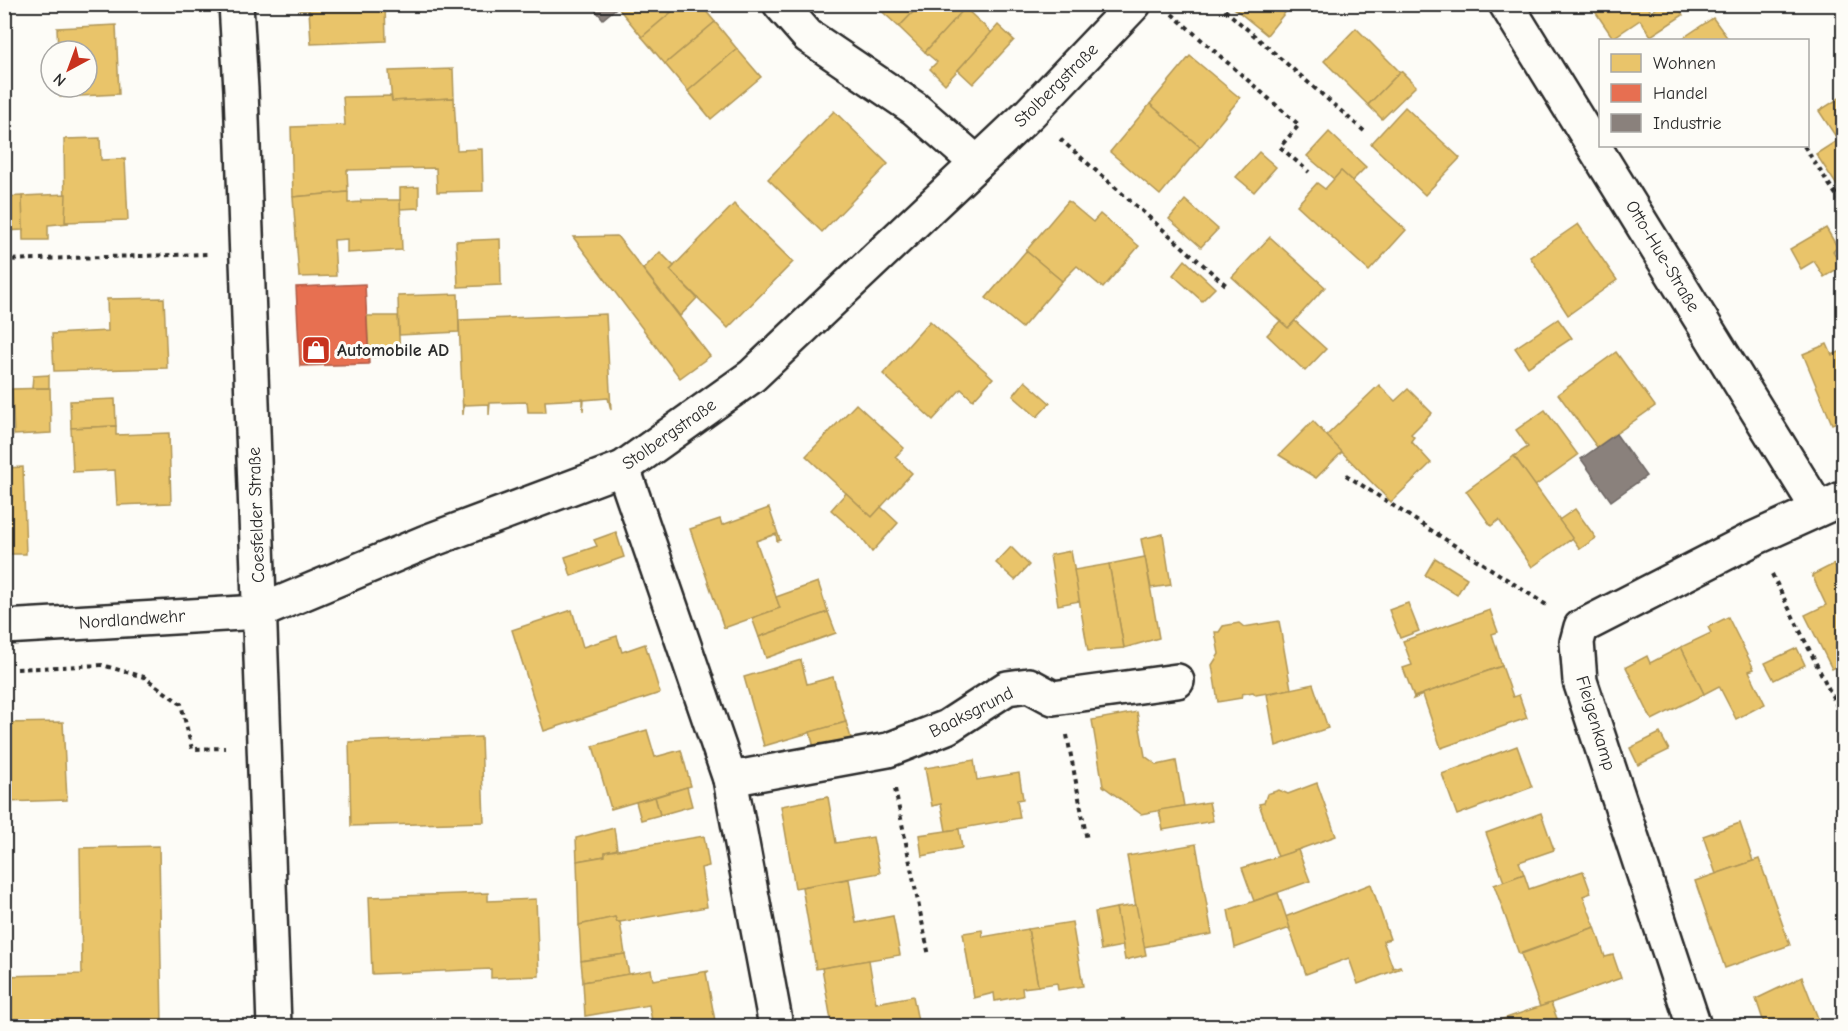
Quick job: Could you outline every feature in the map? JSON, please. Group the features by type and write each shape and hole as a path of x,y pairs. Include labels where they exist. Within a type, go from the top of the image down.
{"street":[{"name":"Coesfelder Straße","path":"236,4 274,1026"},
{"path":"780,4 808,36 914,108 977,163"},
{"name":"Stolbergstraße","path":"259,612 426,542 623,468 752,376 1030,113 1134,4"},
{"name":"Otto-Hue-Straße","path":"1506,4 1599,147"},
{"name":"Otto-Hue-Straße","path":"1599,147 1831,503"},
{"path":"623,468 730,779 776,1026"},
{"path":"1581,627 1755,538 1831,503"},
{"name":"Nordlandwehr","path":"4,627 259,612"},
{"name":"Fleigenkamp","path":"1581,627 1577,642 1580,681 1694,1026"},
{"path":"1053,699 1177,681"},
{"name":"Baaksgrund","path":"730,779 888,750 947,727 1008,688 1029,685 1053,699"}],"path":[{"path":"1218,4 1364,131"},
{"path":"1169,12 1299,125 1280,147 1309,172"},
{"path":"1030,113 1226,285"},
{"path":"1805,147 1844,207"},
{"path":"4,260 247,252"},
{"path":"1346,475 1581,627"},
{"path":"1755,538 1844,720"},
{"path":"15,669 102,666 144,677 181,704 192,749 264,747"},
{"path":"1053,699 1066,728 1087,840"},
{"path":"888,750 929,956"}],"building: Wohnen":[{"path":"299,4 385,4 386,41 311,44 309,10 300,10"},
{"path":"624,4 681,4 642,37 619,9"},
{"path":"681,4 700,4 715,22 665,64 642,37"},
{"path":"874,4 921,4 899,27"},
{"path":"921,4 970,4 925,52 899,27"},
{"path":"1229,4 1292,4 1267,35"},
{"path":"1590,4 1647,4 1651,12 1662,4 1676,4 1683,15 1651,36 1640,20 1613,38"},
{"path":"965,8 992,33 945,84 930,69 937,62 925,52"},
{"path":"1713,18 1728,39 1682,39"},
{"path":"715,22 737,49 688,91 665,64"},
{"path":"116,25 119,94 99,95 99,39 57,39 57,28"},
{"path":"998,25 1014,40 973,84 958,70"},
{"path":"1356,28 1400,72 1368,105 1324,61"},
{"path":"737,49 761,77 711,119 688,91"},
{"path":"1190,56 1240,98 1200,147 1150,104"},
{"path":"453,69 454,98 392,101 389,71"},
{"path":"1401,71 1416,86 1382,119 1368,105"},
{"path":"4,95 10,95 11,115 4,115"},
{"path":"1844,95 1844,136 1838,140 1819,111"},
{"path":"391,96 392,101 454,98 457,150 482,149 483,191 437,192 436,168 347,170 348,192 293,197 291,127 345,125 343,97"},
{"path":"1150,104 1200,147 1160,195 1110,152"},
{"path":"1405,107 1460,158 1425,195 1371,144"},
{"path":"834,111 888,164 822,232 768,179"},
{"path":"1329,132 1366,167 1352,181 1341,171 1334,179 1307,156"},
{"path":"1844,136 1844,196 1816,154"},
{"path":"100,138 101,160 125,159 128,220 65,222 64,139"},
{"path":"1259,152 1276,167 1254,192 1236,177"},
{"path":"1341,171 1406,230 1369,271 1297,205 1317,183 1325,189"},
{"path":"419,187 419,208 400,209 400,188"},
{"path":"348,192 348,203 361,202 361,200 400,200 402,250 347,253 347,239 334,240 336,276 299,277 293,197"},
{"path":"66,194 65,222 69,223 48,225 48,240 23,240 22,196"},
{"path":"22,196 23,230 4,231 4,197"},
{"path":"1185,200 1218,229 1201,247 1169,219"},
{"path":"1068,201 1093,222 1100,214 1139,246 1103,288 1077,266 1062,281 1026,251"},
{"path":"734,204 793,262 728,328 670,270"},
{"path":"1578,224 1617,280 1568,315 1530,257"},
{"path":"1826,228 1838,248 1833,251 1842,266 1824,277 1814,261 1801,269 1790,249"},
{"path":"617,236 710,356 680,378 573,237"},
{"path":"1270,237 1325,287 1288,328 1232,277"},
{"path":"500,239 501,285 458,287 456,241"},
{"path":"1026,251 1062,281 1022,328 986,298"},
{"path":"660,252 674,266 670,270 697,298 680,316 643,269"},
{"path":"1185,260 1215,288 1202,301 1173,275"},
{"path":"458,294 459,332 399,335 398,296"},
{"path":"164,298 167,368 54,371 52,334 108,331 107,299"},
{"path":"606,314 611,410 608,398 584,400 583,411 583,399 545,401 546,412 528,412 527,402 490,403 489,415 489,404 464,405 463,415 459,320"},
{"path":"367,316 398,316 400,356 369,357"},
{"path":"1558,319 1572,338 1528,367 1515,348"},
{"path":"930,321 993,378 973,400 961,389 933,420 883,374"},
{"path":"1280,321 1288,328 1295,321 1326,349 1305,371 1267,335"},
{"path":"1827,344 1832,355 1844,350 1844,419 1832,424 1803,354"},
{"path":"1616,352 1655,406 1597,447 1558,394"},
{"path":"49,375 49,388 32,388 33,376"},
{"path":"1025,381 1050,403 1037,417 1013,396"},
{"path":"1379,385 1395,401 1408,389 1432,413 1411,434 1414,437 1411,441 1431,463 1391,502 1326,436"},
{"path":"50,388 51,433 14,435 12,389"},
{"path":"115,399 116,426 71,428 70,401"},
{"path":"856,404 904,448 895,457 912,473 872,517 806,456"},
{"path":"1545,410 1578,455 1535,486 1514,456 1528,447 1516,430"},
{"path":"1313,421 1342,452 1316,478 1279,455"},
{"path":"116,426 116,435 169,433 171,503 117,505 115,470 73,472 71,428"},
{"path":"1514,456 1573,538 1532,567 1499,520 1491,526 1466,491"},
{"path":"23,467 26,554 4,554 4,468"},
{"path":"846,493 872,517 881,507 898,523 872,552 860,536 831,510"},
{"path":"769,508 780,540 777,541 776,534 756,541 780,608 724,628 690,529 720,519 722,525"},
{"path":"1575,509 1596,538 1580,549 1559,520"},
{"path":"616,532 624,557 571,576 565,557 597,546 594,540"},
{"path":"1163,534 1171,585 1151,588 1141,539"},
{"path":"1011,547 1029,565 1015,580 996,563"},
{"path":"1071,551 1080,601 1058,605 1050,555"},
{"path":"1145,557 1159,638 1124,648 1109,564"},
{"path":"1435,558 1467,578 1457,595 1425,575"},
{"path":"1109,564 1124,648 1088,651 1074,570"},
{"path":"1834,564 1838,570 1844,568 1844,663 1832,669 1805,615 1826,605 1812,575"},
{"path":"818,582 828,612 759,637 752,618 780,608 776,597"},
{"path":"1408,603 1419,631 1400,638 1389,610"},
{"path":"572,610 583,647 617,636 622,652 645,644 660,693 544,731 512,630"},
{"path":"1490,610 1498,632 1492,634 1502,666 1414,697 1403,668 1412,665 1403,641"},
{"path":"828,612 836,633 766,658 759,637"},
{"path":"1728,617 1754,669 1749,671 1765,704 1736,719 1719,686 1704,694 1681,647 1711,633 1708,627"},
{"path":"1279,621 1291,689 1256,695 1253,692 1242,694 1241,698 1218,702 1212,665 1219,654 1215,632 1219,632 1223,626 1239,623 1244,627"},
{"path":"1681,647 1704,694 1652,720 1626,667 1647,656 1650,663"},
{"path":"1797,648 1805,665 1774,680 1765,663"},
{"path":"801,660 807,684 833,677 846,722 764,746 744,677"},
{"path":"1502,666 1513,697 1519,695 1527,718 1441,748 1423,695 1413,699 1414,697"},
{"path":"1313,684 1328,728 1276,746 1267,694"},
{"path":"1137,712 1145,756 1157,765 1176,761 1184,806 1141,814 1103,786 1092,720"},
{"path":"63,722 67,800 4,802 4,723"},
{"path":"846,722 852,741 815,752 810,732"},
{"path":"647,730 655,757 681,750 691,786 611,809 593,746"},
{"path":"1660,733 1669,750 1638,765 1630,748"},
{"path":"481,737 484,822 351,826 349,742"},
{"path":"1517,746 1532,787 1457,815 1442,774"},
{"path":"974,760 977,780 1019,773 1023,799 1017,800 1020,818 946,831 941,804 932,806 925,768"},
{"path":"1317,783 1336,836 1278,857 1259,804 1264,803 1267,794 1279,790 1288,794"},
{"path":"687,787 692,806 660,815 655,797"},
{"path":"655,797 660,815 641,820 636,802"},
{"path":"828,797 836,843 873,837 880,873 795,888 781,806"},
{"path":"1209,802 1213,821 1163,830 1159,810"},
{"path":"1541,813 1554,850 1519,862 1524,874 1504,882 1486,833"},
{"path":"1740,823 1753,861 1716,874 1703,836"},
{"path":"614,828 617,849 605,852 605,856 577,861 576,838"},
{"path":"959,829 962,848 922,856 919,835"},
{"path":"704,836 709,866 701,868 707,907 620,922 617,922 615,917 579,925 577,861 605,856 605,852"},
{"path":"1196,844 1212,934 1143,947 1127,856"},
{"path":"159,846 162,1026 4,1026 4,976 82,974 80,848"},
{"path":"1298,850 1310,881 1254,901 1242,868"},
{"path":"1759,859 1790,945 1725,968 1695,881"},
{"path":"1583,871 1591,893 1583,896 1595,927 1519,954 1494,885 1524,874 1529,889"},
{"path":"849,879 856,923 893,916 900,955 816,969 802,887"},
{"path":"1371,884 1390,939 1383,941 1393,968 1400,966 1401,968 1358,984 1349,958 1306,974 1285,917"},
{"path":"488,893 488,901 536,899 539,976 491,978 491,969 372,974 369,897"},
{"path":"1278,893 1290,928 1235,948 1228,910"},
{"path":"1136,905 1146,955 1125,960 1116,908"},
{"path":"1116,908 1123,946 1101,950 1095,912"},
{"path":"615,917 617,922 620,922 625,954 581,961 579,925"},
{"path":"1072,922 1083,986 1058,990 1057,983 1038,986 1028,929"},
{"path":"1595,927 1605,957 1613,955 1621,978 1540,1007 1521,954"},
{"path":"1028,929 1038,986 1022,988 1023,996 995,1001 994,993 974,998 963,933 982,930 983,937"},
{"path":"625,954 629,974 583,982 581,961"},
{"path":"869,960 876,1003 913,996 919,1026 832,1026 822,968"},
{"path":"651,970 653,980 709,971 706,973 716,1026 653,1026 649,1005 585,1016 583,982"},
{"path":"1802,977 1821,1026 1765,1026 1756,999"},
{"path":"1551,1003 1560,1026 1499,1026 1497,1021"}],"building: Handel":[{"path":"365,284 369,364 300,366 296,287"}],"building: Industrie":[{"path":"590,4 621,4 603,19"},
{"path":"1616,434 1646,476 1611,501 1581,459"}],"place":[{"name":"Automobile AD","path":"316,350"}]}
